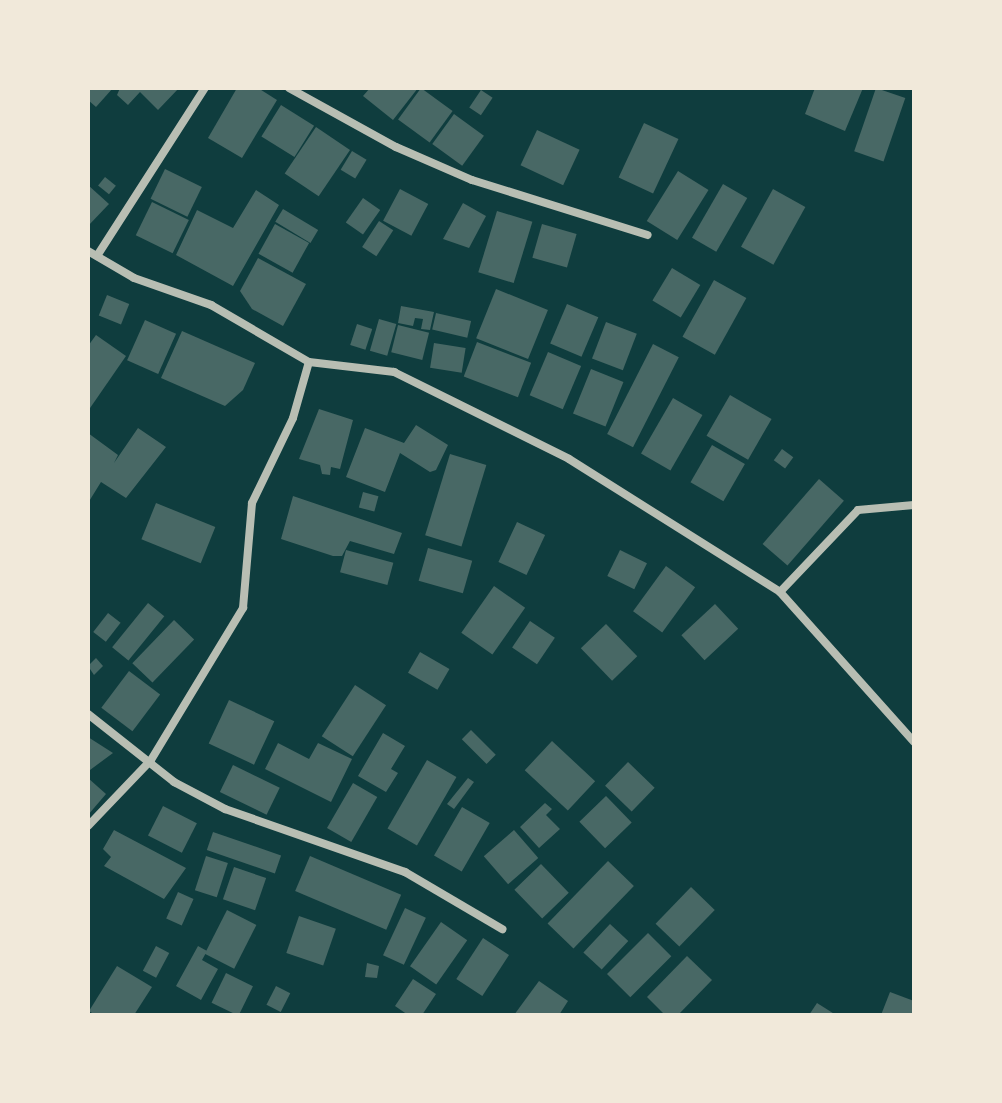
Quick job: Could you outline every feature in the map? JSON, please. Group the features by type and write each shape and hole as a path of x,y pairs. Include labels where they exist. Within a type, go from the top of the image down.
{"street":[{"path":"205,88 92,253 134,278 211,305 309,362 394,372 569,459 780,592 914,742"},
{"path":"289,88 396,147 472,180 648,235"},
{"path":"88,826 151,760 243,608 252,503 293,418 309,362"},
{"path":"780,592 858,510 914,505"},
{"path":"88,714 151,760 174,782 225,809 405,872 502,929"}],"building":[{"path":"88,88 113,88 96,107 88,100"},
{"path":"120,88 179,88 158,110 140,92 128,105 117,95"},
{"path":"237,88 258,88 277,100 242,158 208,138"},
{"path":"370,88 418,88 393,120 363,96"},
{"path":"421,88 453,111 430,142 398,120"},
{"path":"815,88 863,88 845,131 805,114"},
{"path":"876,88 905,98 883,161 854,151"},
{"path":"481,90 493,98 481,115 469,107"},
{"path":"281,105 314,126 294,157 261,136"},
{"path":"454,114 484,136 462,166 432,144"},
{"path":"644,123 678,139 653,193 619,177"},
{"path":"316,127 350,150 319,196 285,173"},
{"path":"537,130 580,150 563,185 521,165"},
{"path":"352,151 367,160 355,179 341,170"},
{"path":"165,169 202,187 187,217 151,199"},
{"path":"678,171 709,190 677,240 647,221"},
{"path":"105,177 116,186 109,194 98,186"},
{"path":"723,184 747,198 716,252 692,238"},
{"path":"88,185 109,204 88,226"},
{"path":"400,189 428,204 411,236 383,221"},
{"path":"773,189 805,207 773,265 741,247"},
{"path":"256,190 279,205 233,286 176,255 197,210 233,228"},
{"path":"363,198 380,210 363,235 346,223"},
{"path":"152,202 189,220 173,253 136,235"},
{"path":"463,203 486,216 469,248 443,239"},
{"path":"283,209 318,230 310,243 275,222"},
{"path":"497,211 532,222 514,283 478,272"},
{"path":"379,221 393,230 376,256 362,247"},
{"path":"275,224 309,243 293,273 259,254"},
{"path":"542,224 577,234 567,268 532,258"},
{"path":"258,258 306,284 283,326 252,309 240,291"},
{"path":"672,268 700,285 681,318 652,301"},
{"path":"714,280 746,298 715,355 682,337"},
{"path":"496,289 548,310 528,359 476,338"},
{"path":"107,295 129,304 121,324 99,315"},
{"path":"567,304 598,317 581,357 550,344"},
{"path":"401,306 434,312 430,330 421,329 423,319 415,318 413,326 398,323"},
{"path":"436,313 471,321 467,338 432,330"},
{"path":"379,319 396,324 387,356 370,351"},
{"path":"145,320 176,334 158,374 127,360"},
{"path":"606,322 637,334 623,370 592,358"},
{"path":"357,324 372,329 365,350 350,345"},
{"path":"398,325 429,333 422,360 391,352"},
{"path":"182,331 255,363 243,390 225,406 161,378"},
{"path":"96,335 126,356 88,411 88,346"},
{"path":"477,342 531,363 518,397 464,377"},
{"path":"434,343 466,348 462,373 430,368"},
{"path":"653,344 679,357 633,447 607,434"},
{"path":"548,352 581,366 563,409 530,395"},
{"path":"591,369 623,382 605,427 573,414"},
{"path":"730,395 772,419 748,460 706,436"},
{"path":"673,398 702,415 670,470 641,453"},
{"path":"319,409 353,420 340,469 331,467 330,475 322,474 320,465 299,459"},
{"path":"416,425 448,445 436,470 430,472 400,453 385,492 346,477 365,428 404,443"},
{"path":"138,428 166,447 126,498 101,482 88,503 88,433 118,455 114,463"},
{"path":"712,445 745,464 723,501 690,482"},
{"path":"782,449 793,457 785,469 774,460"},
{"path":"450,454 486,465 461,546 425,535"},
{"path":"819,479 844,501 787,566 763,544"},
{"path":"363,492 378,496 374,512 359,507"},
{"path":"293,496 402,533 394,554 350,541 342,556 333,556 281,539"},
{"path":"156,503 215,527 201,563 141,539"},
{"path":"517,522 545,535 527,575 498,562"},
{"path":"428,548 472,561 463,593 419,581"},
{"path":"346,550 393,563 387,585 340,572"},
{"path":"620,550 647,563 634,589 607,576"},
{"path":"666,566 695,587 662,632 633,611"},
{"path":"494,586 525,608 492,654 461,633"},
{"path":"148,603 164,616 128,661 112,647"},
{"path":"715,604 738,629 705,660 681,635"},
{"path":"108,613 121,623 106,642 93,632"},
{"path":"174,620 194,639 152,683 132,663"},
{"path":"530,621 555,638 537,664 512,648"},
{"path":"606,624 637,656 612,681 581,648"},
{"path":"420,652 449,669 437,690 408,673"},
{"path":"96,658 103,666 94,675 88,666"},
{"path":"129,671 160,694 132,731 101,708"},
{"path":"355,685 386,705 353,756 322,736"},
{"path":"229,700 274,721 254,765 209,744"},
{"path":"471,730 496,755 487,764 462,739"},
{"path":"383,733 405,746 391,769 398,773 386,792 358,776"},
{"path":"88,737 113,753 90,770 88,769"},
{"path":"552,741 595,781 568,810 525,770"},
{"path":"278,743 309,759 318,743 352,759 331,802 265,769"},
{"path":"427,760 456,777 417,845 388,828"},
{"path":"628,762 655,788 632,811 605,786"},
{"path":"233,765 280,788 267,815 220,792"},
{"path":"88,778 106,794 88,815"},
{"path":"468,778 474,782 454,809 447,804"},
{"path":"353,783 377,797 351,842 327,828"},
{"path":"606,796 632,823 605,848 579,822"},
{"path":"545,803 552,809 546,815 560,829 539,848 520,827"},
{"path":"163,806 197,823 182,853 148,835"},
{"path":"462,807 490,823 462,871 434,855"},
{"path":"114,830 186,868 164,899 104,866 111,857 103,849"},
{"path":"514,830 538,858 508,884 484,856"},
{"path":"213,832 281,855 275,873 207,850"},
{"path":"206,856 228,863 217,897 195,890"},
{"path":"310,856 401,895 386,930 295,891"},
{"path":"608,861 634,886 573,949 548,924"},
{"path":"541,864 569,893 542,918 514,890"},
{"path":"234,867 266,878 255,910 223,899"},
{"path":"691,887 715,910 679,947 656,924"},
{"path":"178,892 194,899 182,925 166,918"},
{"path":"405,908 426,918 404,965 383,955"},
{"path":"227,910 256,925 234,969 205,954"},
{"path":"299,916 336,929 323,966 286,953"},
{"path":"441,922 467,940 436,985 410,966"},
{"path":"610,924 628,941 602,970 583,953"},
{"path":"648,933 671,956 630,997 607,974"},
{"path":"483,938 509,955 482,996 456,979"},
{"path":"156,946 169,953 156,978 143,971"},
{"path":"198,946 207,951 202,960 218,969 201,1000 176,986"},
{"path":"687,956 712,980 678,1015 665,1015 647,997"},
{"path":"367,963 379,966 377,978 365,977"},
{"path":"117,966 152,987 134,1015 95,1015 89,1011"},
{"path":"226,973 253,986 239,1015 212,1003"},
{"path":"413,979 436,994 422,1015 408,1015 395,1006"},
{"path":"539,981 568,1001 559,1015 514,1015"},
{"path":"276,986 290,993 281,1012 266,1005"},
{"path":"890,992 914,1001 914,1015 881,1015"},
{"path":"817,1003 836,1015 809,1015"}]}
